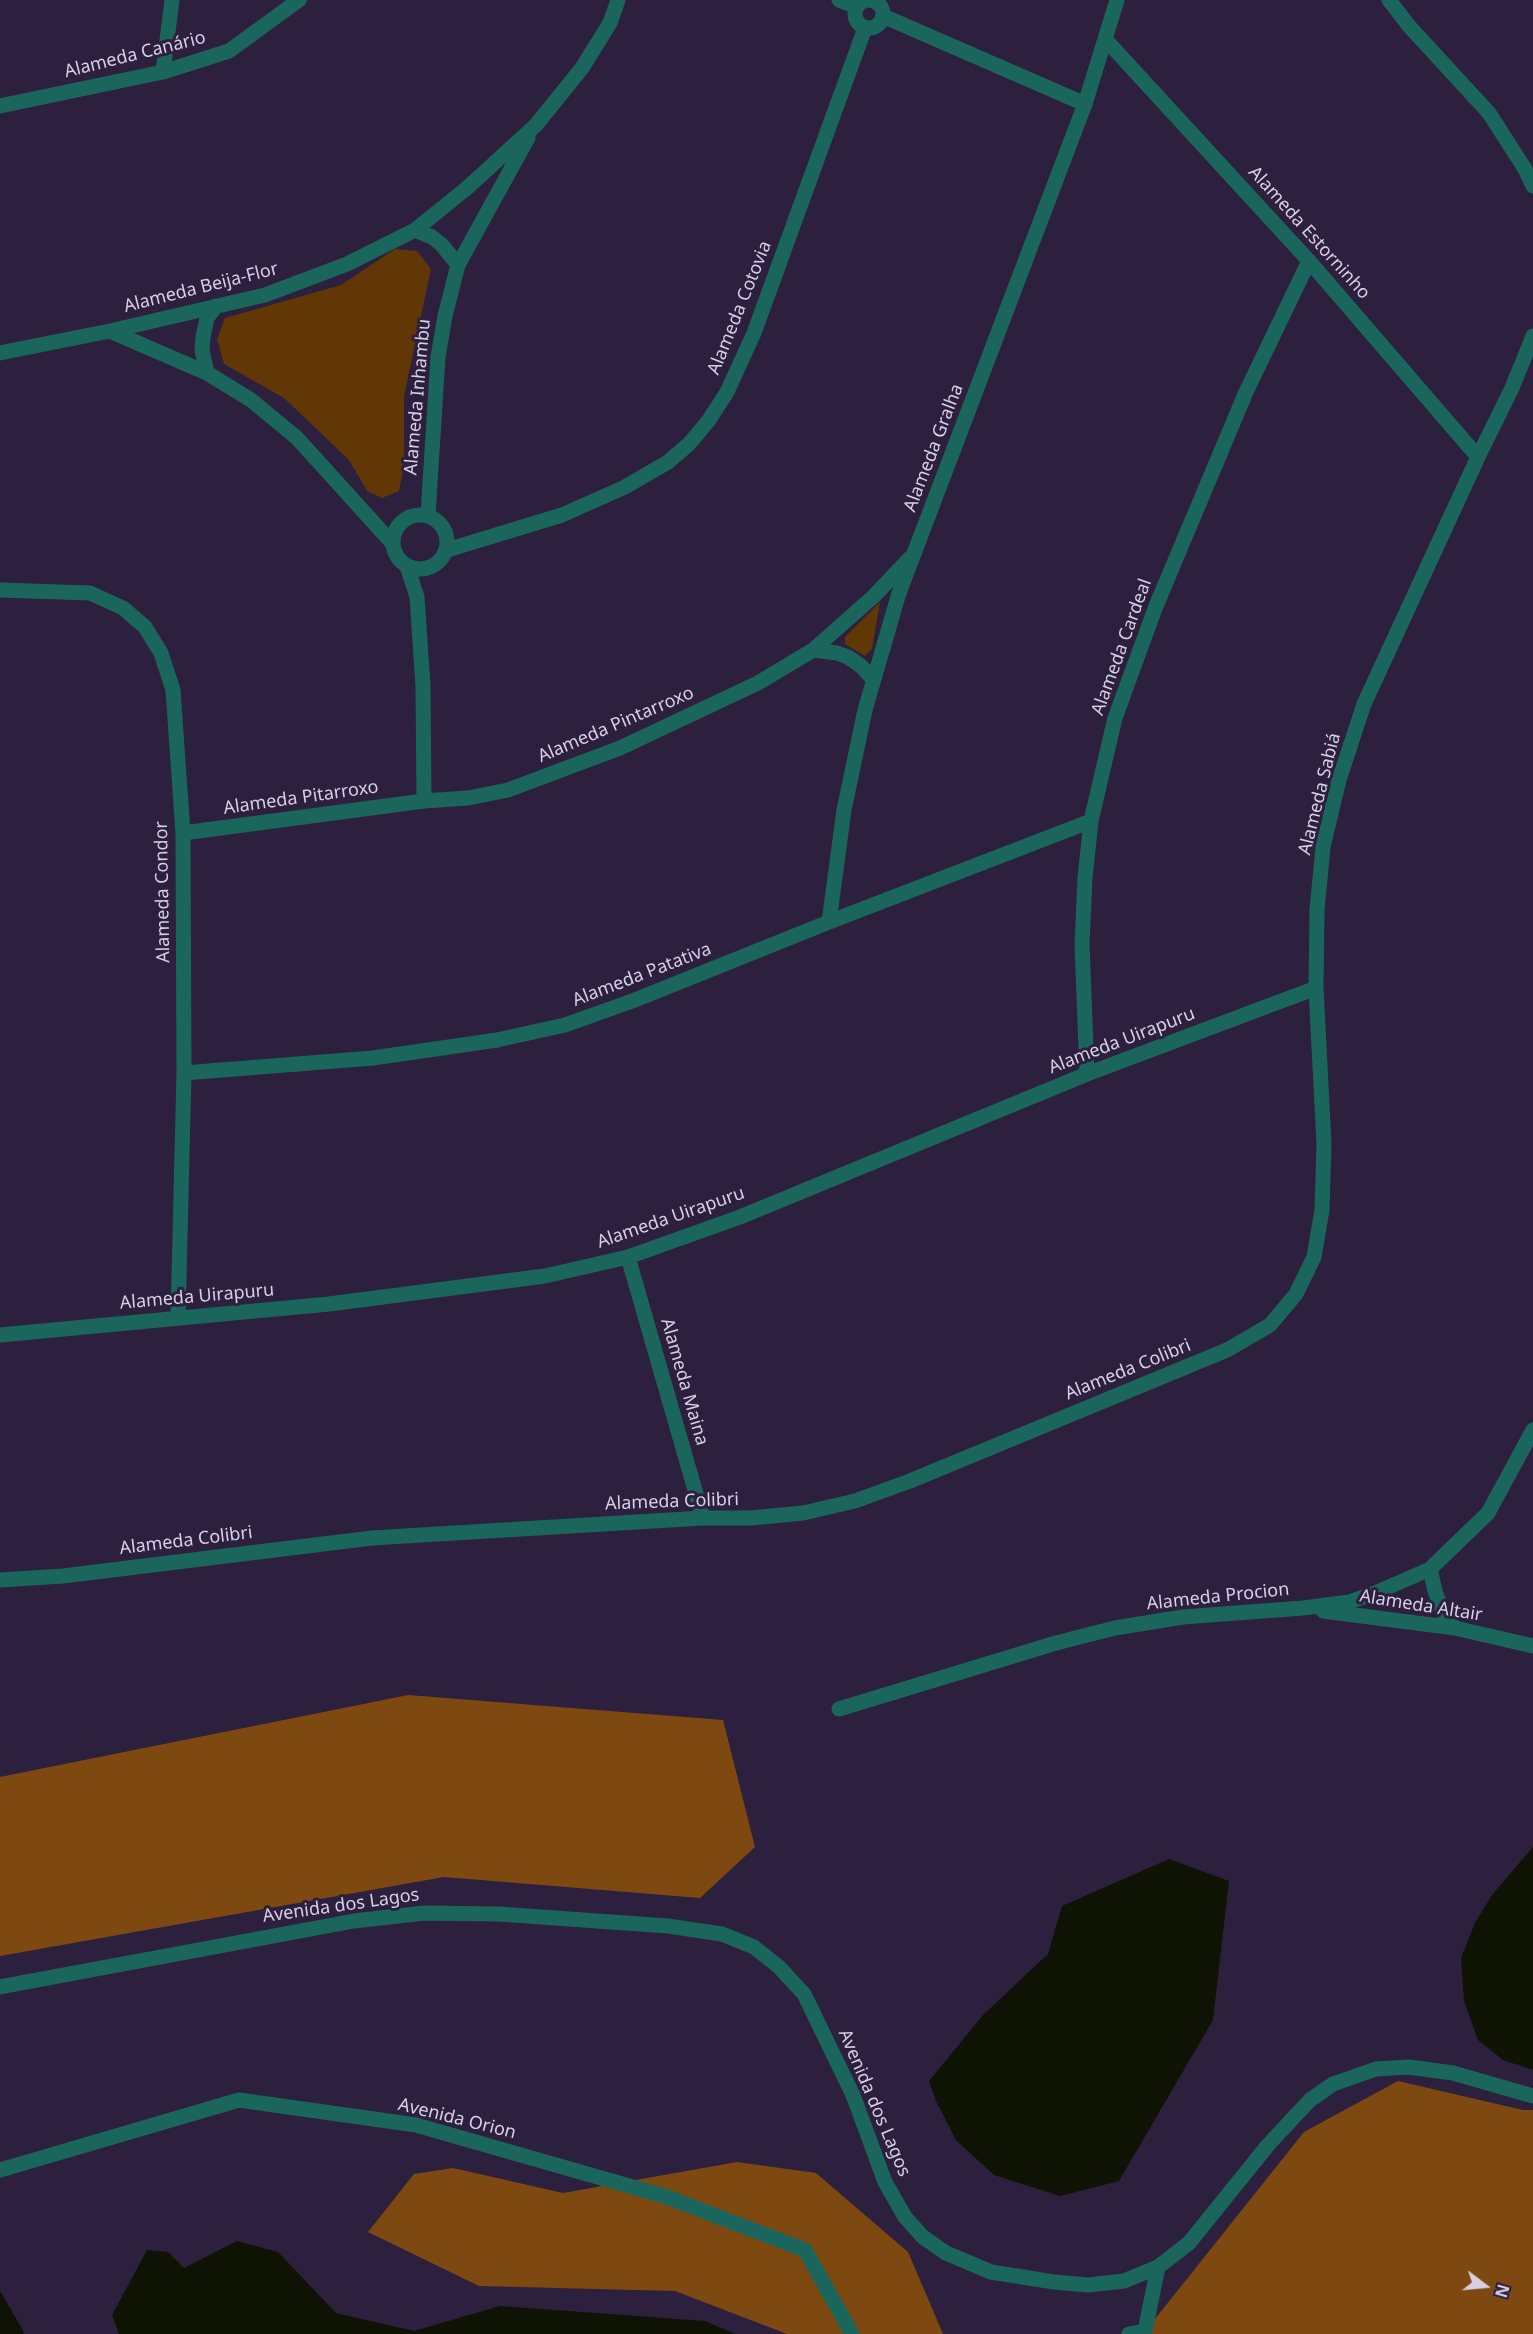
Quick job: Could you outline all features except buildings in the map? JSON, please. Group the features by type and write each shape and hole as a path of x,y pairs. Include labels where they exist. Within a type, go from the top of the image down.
{"street":[{"path":"163,72 171,0"},
{"name":"Alameda Canário","path":"0,106 163,72 229,51 299,0"},
{"name":"Alameda Beija-Flor","path":"0,353 110,331 265,295 347,264 415,230 467,188 536,125 582,68 610,23 618,0"},
{"path":"839,0 857,7"},
{"path":"873,0 882,9 883,16 877,26 864,28 856,19 857,7 861,3 873,0"},
{"name":"Alameda Gralha","path":"829,922 844,810 865,710 899,593 1084,104 1117,0"},
{"path":"1389,0 1409,26 1489,113 1525,169 1533,186"},
{"path":"883,16 1084,104"},
{"name":"Alameda Cotovia","path":"447,550 562,515 625,488 668,462 689,444 709,420 727,392 754,333 864,28"},
{"name":"Alameda Estorninho","path":"1106,40 1309,261 1478,457"},
{"name":"Alameda Inhambu","path":"428,515 438,357 445,316 458,265 536,125"},
{"path":"415,230 432,237 442,245 458,265"},
{"name":"Alameda Cardeal","path":"1087,1074 1082,944 1091,821 1115,718 1156,606 1246,392 1309,261"},
{"path":"207,373 202,350 203,337 207,318 216,306"},
{"path":"110,331 207,373 250,400 297,438 393,544"},
{"name":"Alameda Sabiá","path":"1296,1294 1314,1257 1322,1210 1324,1144 1316,988 1317,910 1323,847 1340,780 1364,704 1512,388 1533,336"},
{"path":"406,566 422,570 430,568 443,557 447,550 448,541 442,525 428,515 419,514 403,520 397,527 393,544 395,553 406,566 417,597 423,686 424,801"},
{"name":"Alameda Pintarroxo","path":"424,801 468,798 508,790 620,748 758,683 813,650 874,596 915,554"},
{"name":"Alameda Condor","path":"0,590 90,593 123,608 145,627 161,653 173,690 183,833 184,1072 178,1318"},
{"path":"813,650 848,657 861,666 873,679"},
{"name":"Alameda Pitarroxo","path":"183,833 424,801"},
{"name":"Alameda Patativa","path":"184,1072 373,1058 497,1040 565,1025 635,1000 1091,821"},
{"name":"Alameda Uirapuru","path":"0,1335 329,1304 545,1276 628,1257 740,1217 1087,1074 1316,988"},
{"name":"Alameda Maina","path":"628,1257 703,1518"},
{"name":"Alameda Colibri","path":"0,1580 75,1574 372,1538 703,1518 751,1518 803,1513 855,1501 910,1480 1227,1350 1270,1325 1296,1294"},
{"name":"Alameda Procion","path":"839,1709 1056,1643 1114,1628 1183,1617 1303,1608 1349,1602 1375,1593 1430,1569 1488,1513 1528,1447 1533,1430"},
{"path":"1430,1569 1443,1613 1455,1628"},
{"name":"Alameda Altair","path":"1303,1608 1455,1628 1533,1646"},
{"name":"Avenida dos Lagos","path":"0,1987 354,1921 424,1913 499,1914 668,1926 722,1934 754,1947 779,1967 804,1994 854,2095 885,2182 905,2217 923,2237 946,2253 991,2272 1088,2285 1124,2281 1158,2267 1189,2242 1268,2145 1310,2100 1333,2084 1376,2068 1409,2067 1453,2073 1533,2096"},
{"name":"Avenida Orion","path":"0,2170 239,2100 416,2125 664,2196 805,2250 852,2334"},
{"path":"1129,2334 1145,2331 1158,2267"}],"shaded area":[{"path":"395,249 417,251 431,269 404,396 404,465 399,491 382,498 367,491 349,460 284,398 224,364 217,339 225,318 341,285"},
{"path":"880,602 872,649 865,656 845,644 845,637"},
{"path":"408,1695 723,1720 755,1847 700,1898 444,1877 0,1956 0,1777"},
{"path":"1533,1847 1533,2070 1503,2060 1478,2040 1464,2001 1461,1958 1475,1923 1492,1895"},
{"path":"1169,1859 1229,1881 1213,2020 1119,2181 1060,2196 994,2175 956,2140 936,2101 929,2081 983,2015 1048,1954 1062,1906"},
{"path":"1398,2081 1523,2110 1533,2110 1533,2334 1143,2334 1304,2132"},
{"path":"737,2162 816,2173 908,2252 943,2334 787,2334 675,2291 479,2286 368,2232 414,2174 453,2168 563,2193"},
{"path":"237,2241 278,2252 336,2313 414,2331 500,2306 705,2321 735,2334 119,2334 112,2315 147,2250 168,2252 184,2268"},
{"path":"0,2291 24,2332 23,2334 0,2334"}]}
